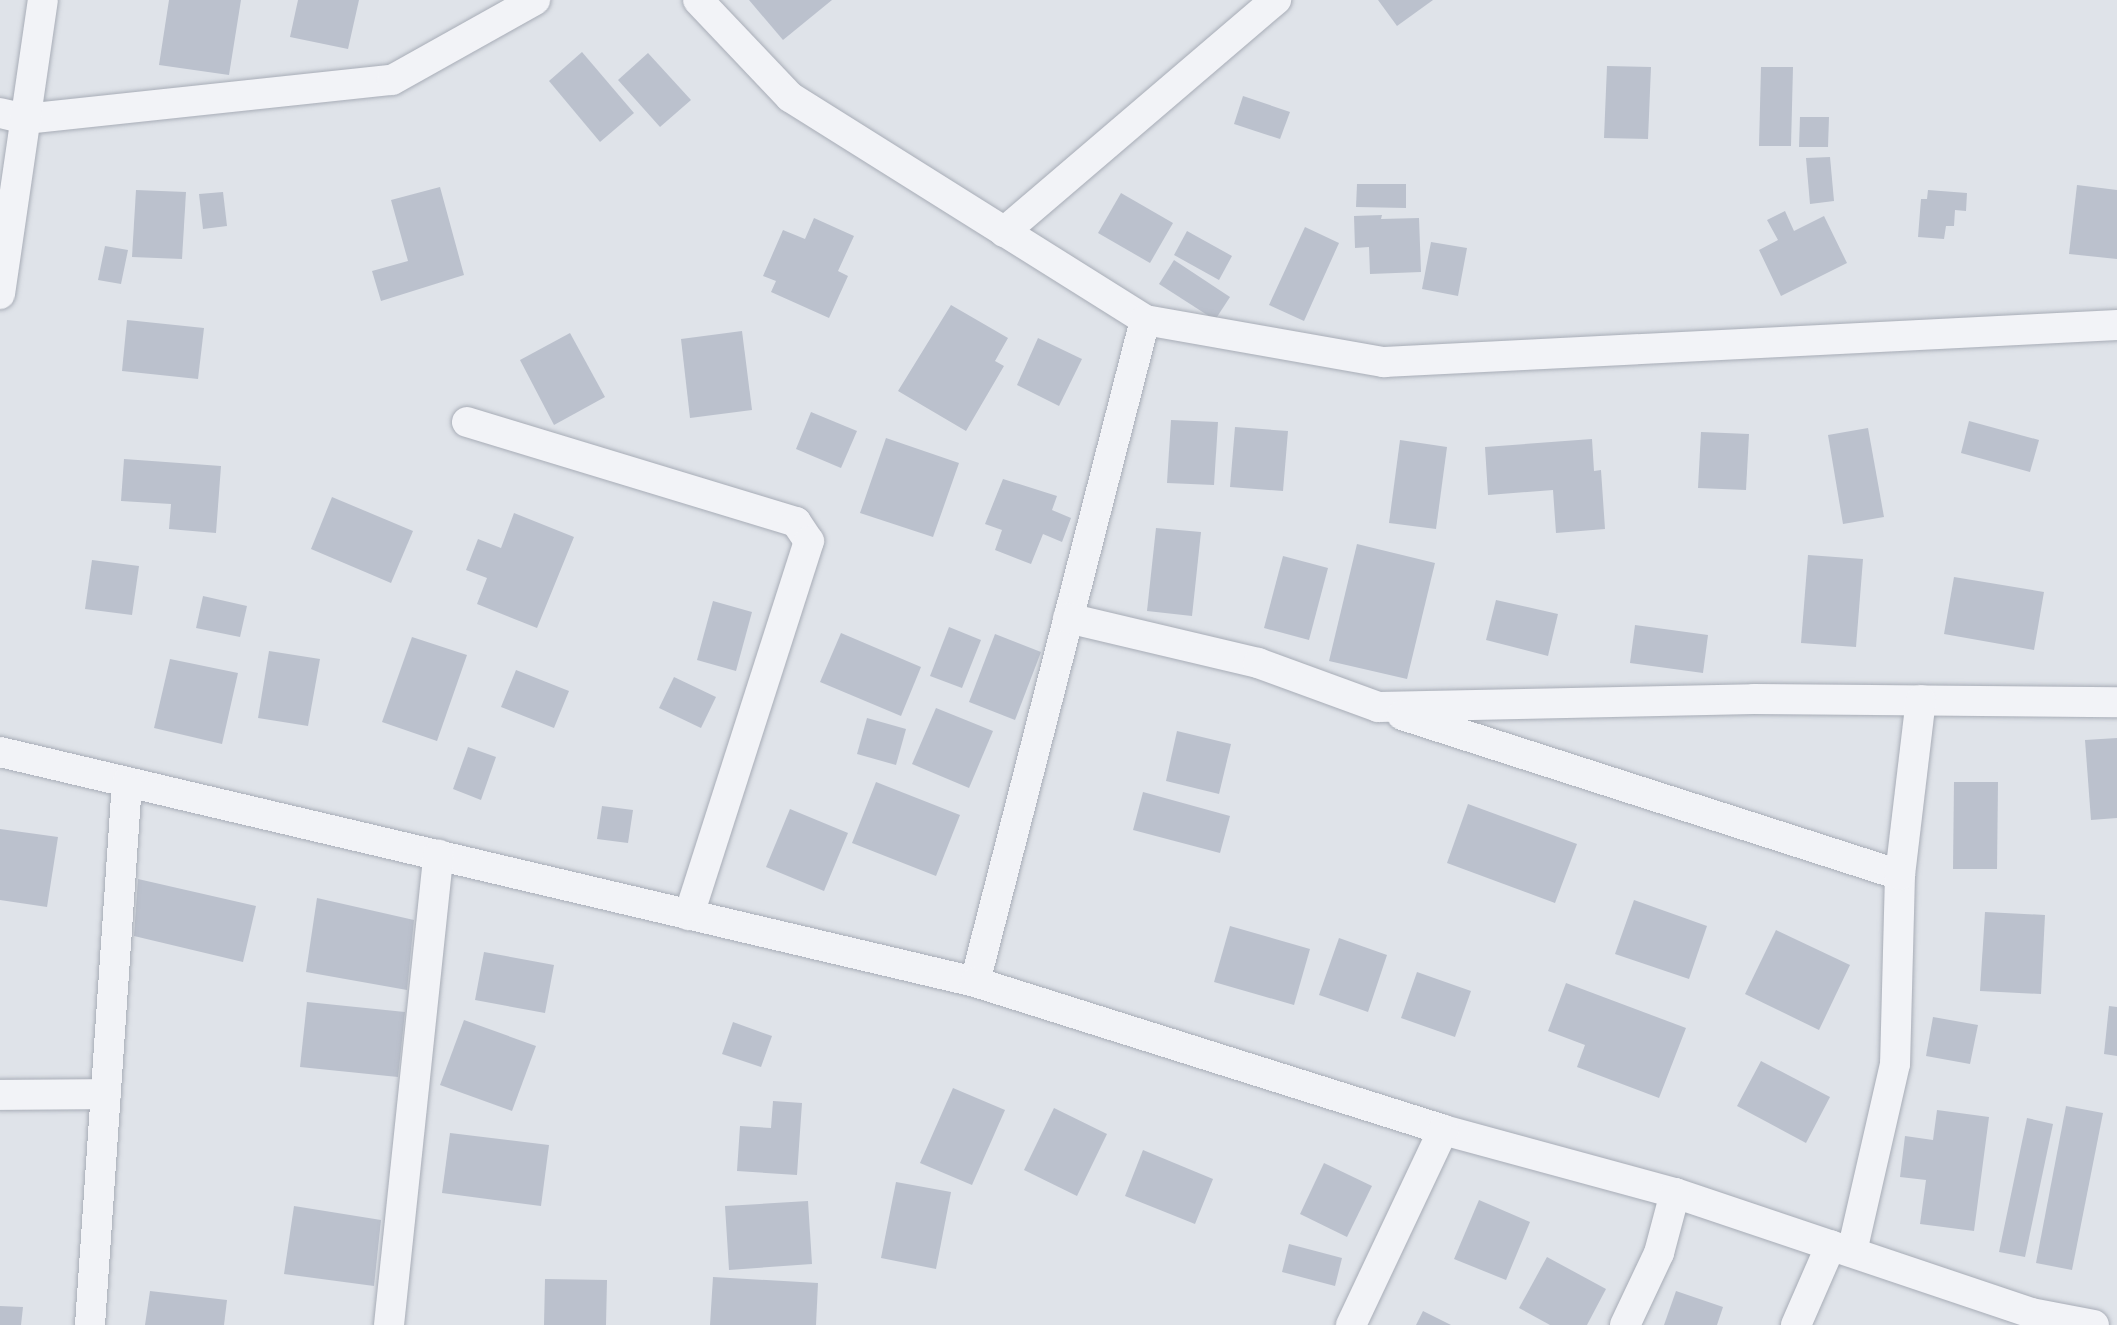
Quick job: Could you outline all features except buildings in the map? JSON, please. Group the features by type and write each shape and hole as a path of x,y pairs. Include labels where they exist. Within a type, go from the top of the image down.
{"street":[{"path":"0,294 12,116 43,0"},
{"path":"12,116 392,80 535,0"},
{"path":"698,0 790,97 1145,320 1384,362 2117,326"},
{"path":"1004,232 1276,0"},
{"path":"975,982 1145,320"},
{"path":"467,422 796,522 809,541 689,915"},
{"path":"1068,618 1258,663 1378,707 1900,875"},
{"path":"1378,707 1754,699 2117,702"},
{"path":"1796,1325 1841,1249 1895,1064 1900,875 1921,700"},
{"path":"0,752 975,982 1443,1130 1675,1193 1841,1249 2029,1319 2094,1325"},
{"path":"90,1325 127,782"},
{"path":"389,1325 438,855"},
{"path":"0,1095 106,1094"},
{"path":"1351,1325 1443,1130"},
{"path":"1625,1325 1659,1254 1675,1193"}]}
